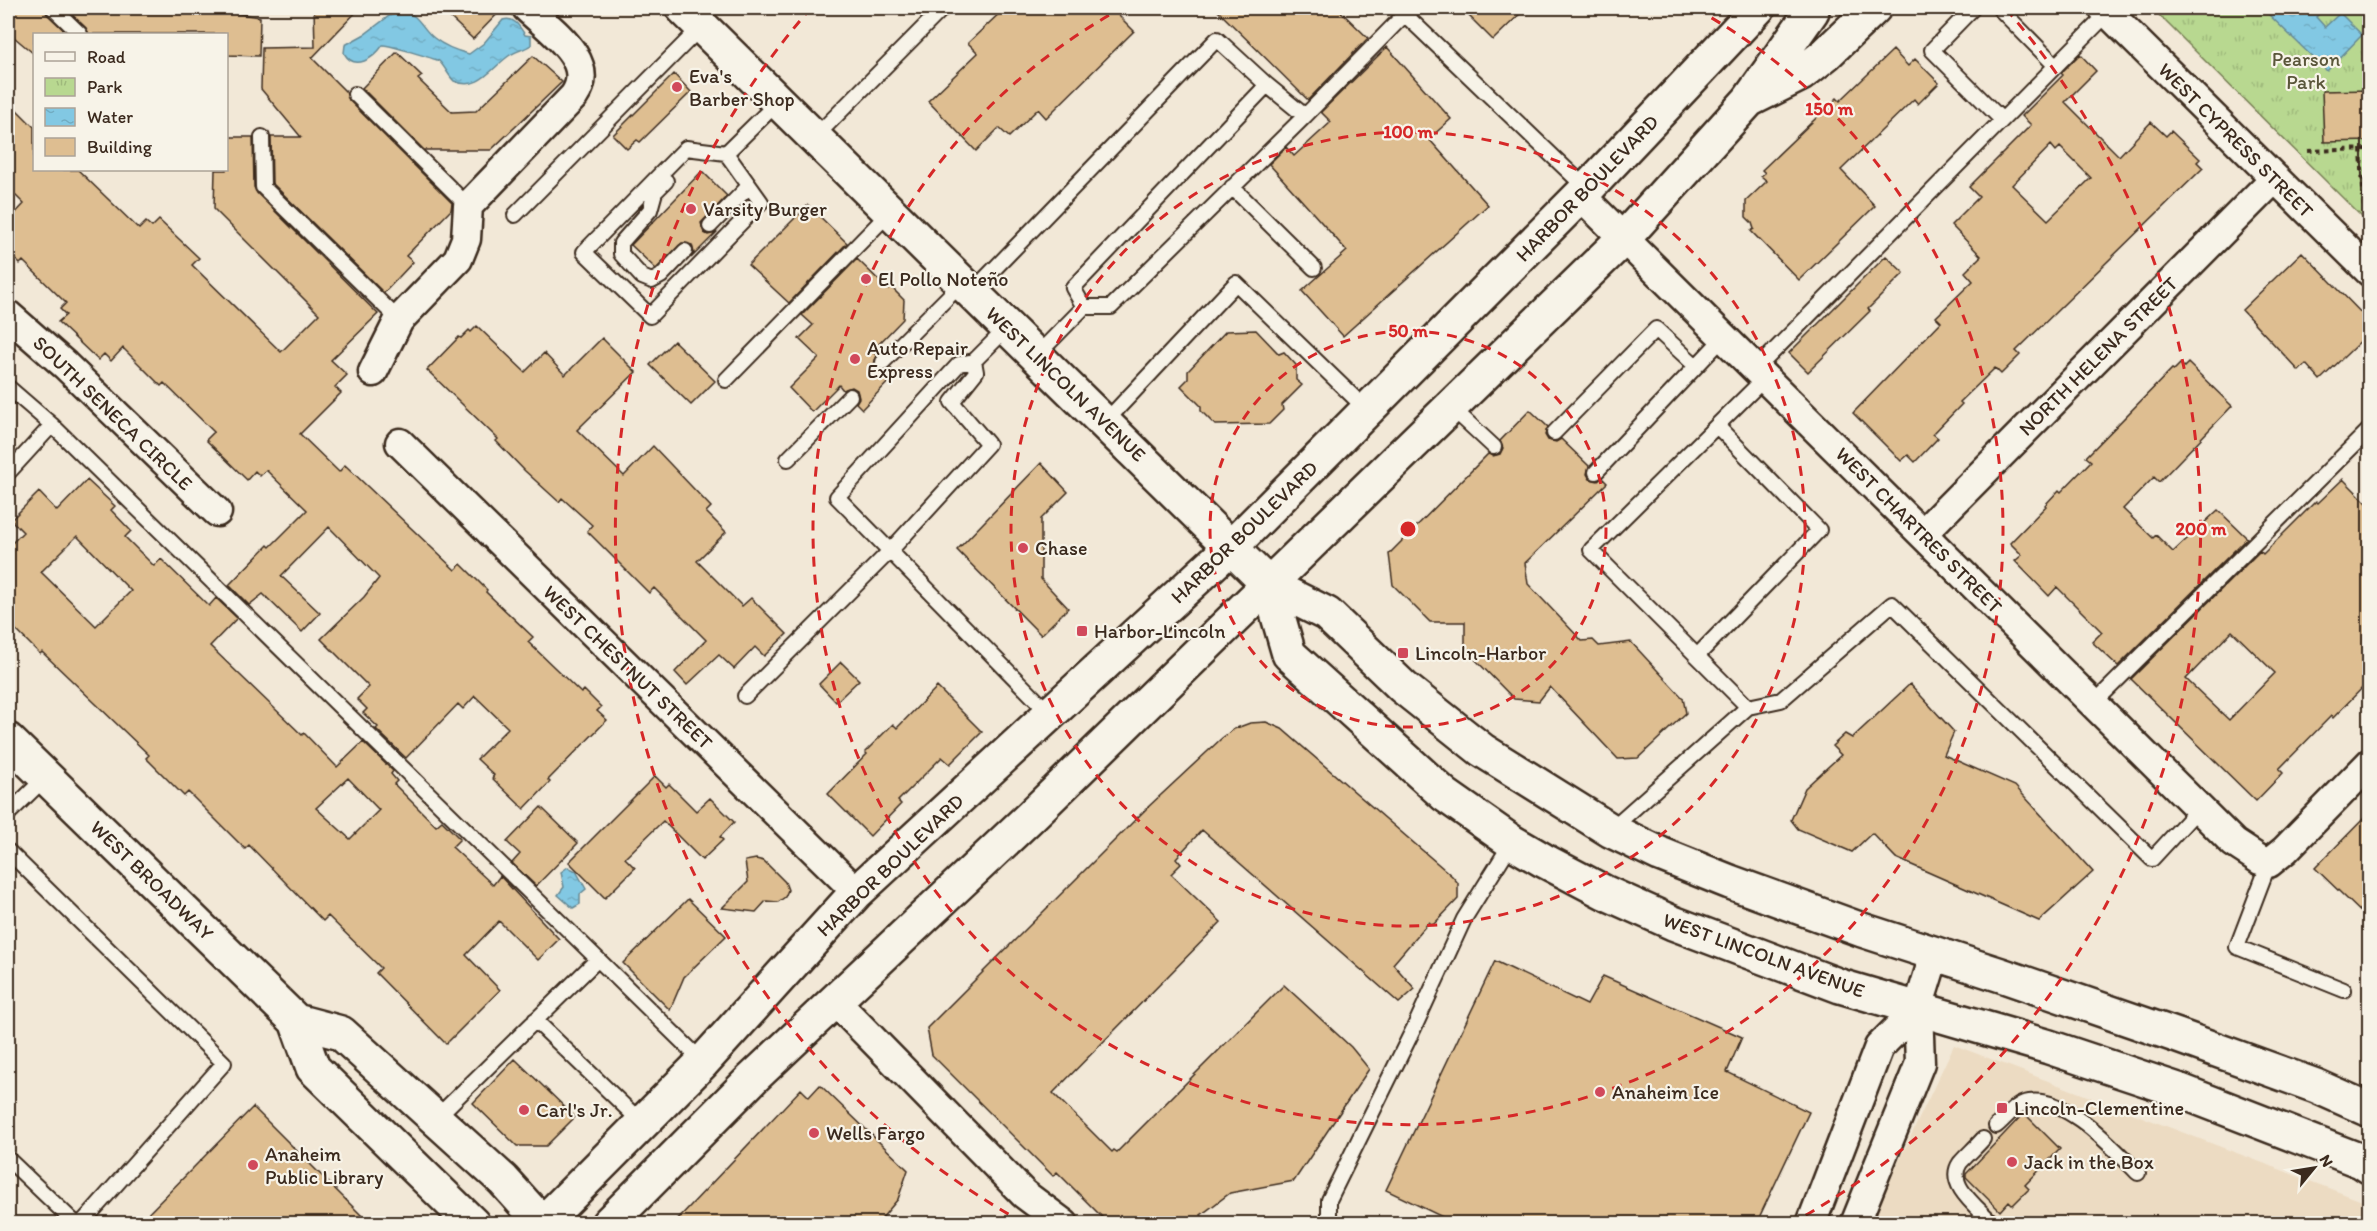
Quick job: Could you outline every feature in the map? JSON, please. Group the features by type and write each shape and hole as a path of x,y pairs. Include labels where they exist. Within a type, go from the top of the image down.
{"main road":[{"name":"HARBOR BOULEVARD","path":"542,1223 703,1062 857,892 1232,546 1583,192 1758,8"},
{"path":"608,1224 752,1079 836,1002 1269,585 1624,238 1749,100 1812,8"},
{"path":"1749,100 1801,74 1826,54 1874,8"},
{"name":"WEST LINCOLN AVENUE","path":"685,13 891,211 966,288 1232,546 1269,585 1327,614 1403,687 1482,750 1610,830 1660,854 1862,930 1935,953 2306,1082 2370,1110"},
{"name":"WEST LINCOLN AVENUE","path":"1269,585 1289,654 1445,795 1512,842 1604,892 1673,923 1840,986 2049,1047 2178,1090 2370,1167"},
{"name":"WEST BROADWAY","path":"8,740 296,1020 313,1068 473,1224"},
{"name":"WEST BROADWAY","path":"296,1020 340,1033 503,1180 542,1223"}],"street":[{"path":"373,372 399,320 458,259 466,239 468,206 580,87 582,77 576,57 532,8"},
{"name":"WEST CYPRESS STREET","path":"2105,10 2370,272"},
{"name":"NORTH HELENA STREET","path":"1923,533 2274,179"},
{"name":"WEST CHARTRES STREET","path":"1583,192 1624,238 2234,843 2264,862"},
{"name":"SOUTH SENECA CIRCLE","path":"8,315 65,365 217,512"},
{"name":"WEST CHESTNUT STREET","path":"400,443 857,892"},
{"path":"2264,862 2285,850 2370,763"},
{"path":"1855,1224 1920,1062 1918,1008 1935,953"},
{"path":"836,1002 1024,1194 1064,1224"},
{"path":"1813,1218 1879,1047 1918,1008"}],"lane":[{"path":"53,8 79,33"},
{"path":"814,138 944,8"},
{"path":"1973,8 1932,50 2002,120"},
{"path":"1999,8 2056,66"},
{"path":"1748,707 1590,550 1717,426 1761,373 2056,66 2105,10"},
{"path":"1036,356 1084,307 1111,307 1305,116 1402,11 1583,192"},
{"path":"515,214 685,13"},
{"path":"883,362 966,288 1217,39 1305,116"},
{"path":"1084,307 1073,288 1267,85"},
{"path":"355,94 468,206"},
{"path":"726,153 778,102"},
{"path":"262,137 263,187 399,320"},
{"path":"686,148 726,153 761,202 650,316 584,252 686,148"},
{"path":"685,252 661,276 652,281 647,280 624,260 620,248 624,238 650,210 655,192 698,150"},
{"path":"711,226 749,186"},
{"path":"1232,187 1314,268"},
{"path":"726,380 891,211"},
{"path":"1105,422 1236,283 1367,410"},
{"path":"1007,328 974,361 959,364 837,497 1050,714"},
{"path":"1554,433 1656,329 1696,366"},
{"path":"1596,472 1724,337"},
{"path":"745,696 890,551 988,444 952,402 976,372 974,361"},
{"path":"8,387 52,425 703,1062"},
{"path":"788,459 850,396"},
{"path":"1451,407 1494,447"},
{"path":"8,473 52,425"},
{"path":"1697,656 1819,530 1717,426"},
{"path":"2094,704 2370,429"},
{"path":"1610,830 1748,707 1781,700 1892,604 2152,859 2199,808"},
{"path":"8,814 46,777"},
{"path":"1329,1224 1329,1200 1409,1039 1464,919 1512,842"},
{"path":"8,851 224,1063 81,1224"},
{"path":"2264,862 2237,946 2344,990"},
{"path":"435,1119 598,959"},
{"path":"535,1020 642,1123"},
{"path":"1996,1126 2023,1103 2041,1102 2064,1110 2087,1124 2138,1173"},
{"path":"1983,1139 1959,1165 1956,1175 1959,1188 1993,1224"},
{"path":"8,1159 76,1224"}],"path":[{"path":"2361,149 2364,207 2370,202"},
{"path":"2308,152 2370,149"}],"shaded area":[{"path":"1954,1045 2370,1204 2369,1224 1869,1224"}],"green space":[{"name":"Pearson Park","path":"2152,8 2369,8 2369,224"}],"water":[{"path":"2262,8 2325,8 2316,17 2325,27 2340,13 2362,35 2327,71"},
{"path":"403,11 417,18 438,41 469,54 484,43 503,20 507,19 516,23 525,35 531,36 531,45 510,55 485,77 463,84 454,81 439,61 393,47 383,45 364,61 353,62 348,59 344,53 345,45 365,34 389,16"},
{"path":"568,867 576,871 586,889 580,894 580,904 573,908 558,895 564,887 561,872"}],"building":[{"path":"8,8 44,8 47,14 67,33 33,33 33,53 8,32"},
{"path":"65,8 228,8 233,13 260,17 259,56 228,55 228,33 88,33"},
{"path":"314,8 360,8 312,58 346,92 349,100 452,203 451,210 406,256 413,262 384,293 272,183 271,137 301,137 261,89 262,48 315,47"},
{"path":"440,8 503,8 473,39"},
{"path":"1005,8 1111,8 1134,31 1046,118 1038,109 1009,137 999,128 976,151 928,101 978,53 968,43"},
{"path":"1215,8 1337,8 1368,38 1308,100"},
{"path":"1461,8 1526,8 1493,40"},
{"path":"1387,47 1451,119 1429,139 1488,205 1343,336 1302,291 1347,251 1269,164 1286,147 1294,156 1331,122 1321,112"},
{"path":"1893,50 1908,66 1915,59 1939,83 1918,104 1914,99 1841,170 1875,206 1799,280 1751,231 1754,229 1746,217 1746,201 1767,181 1761,176 1765,173 1762,170 1837,98 1840,101"},
{"path":"397,52 422,76 418,79 452,112 476,111 533,56 562,82 491,150 424,150 362,88"},
{"path":"2080,54 2096,71 2065,102 2119,156 2151,122 2166,136 2171,131 2200,159 2197,162 2203,168 2016,351 2020,355 2001,374 1995,368 1960,402 1962,404 1933,434 1938,438 1915,462 1908,455 1901,461 1853,413 1941,322 1936,317 1973,281 1965,272 1981,256 1951,225 1979,197 1969,187 2031,125 2022,116 2063,75 2061,73","holes":["2051,145 2056,151 2060,147 2091,178 2048,220 2012,185"]},
{"path":"674,74 691,92 640,142 637,140 627,149 613,135"},
{"path":"2370,90 2370,141 2324,142 2322,91"},
{"path":"8,101 33,126 33,171 79,171 139,229 146,222 152,227 159,220 199,258 192,265 281,352 319,314 214,209 215,171 228,171 228,137 253,137 254,187 257,193 378,314 331,360 347,375 335,387 341,393 300,434 339,472 345,465 455,570 461,564 487,590 486,592 533,637 528,642 581,693 584,690 601,707 597,711 607,720 548,780 550,782 524,809 492,778 494,775 477,759 508,728 475,696 463,709 458,704 406,758 363,713 367,709 357,699 369,687 321,639 364,597 379,578 329,527 281,576 320,613 302,632 263,594 249,605 229,585 268,545 270,547 307,510 266,470 260,476 255,471 247,480 206,440 214,432 164,383 161,386 123,348 111,361 104,354 98,360 58,322 66,315 60,309 66,303 23,261 20,264 8,252 8,221 24,204 8,188"},
{"name":"Varsity Burger","path":"702,171 727,196 701,223 704,233 708,235 716,233 691,258 694,253 692,245 682,243 656,269 631,245"},
{"path":"808,205 847,243 789,303 748,265"},
{"path":"2302,252 2370,322 2370,332 2320,380 2306,364 2299,371 2242,310"},
{"path":"1886,256 1904,273 1868,309 1870,311 1808,372 1789,353"},
{"path":"857,259 888,289 890,286 904,300 903,319 872,351 877,356 874,364 877,369 885,371 890,368 896,374 862,409 856,403 859,398 857,390 852,387 843,390 839,385 812,412 789,388 819,358 799,339 813,325 802,315"},
{"path":"477,326 525,372 544,353 565,375 602,338 636,372 577,430 624,476 653,446 711,507 706,512 726,532 697,561 742,606 751,598 787,634 764,656 755,647 734,669 719,655 687,685 675,672 706,640 654,588 649,593 587,531 592,525 562,498 559,502 525,471 496,441 498,439 427,370 459,337 461,338 469,330 471,332"},
{"path":"1256,330 1279,354 1284,352 1296,365 1296,380 1302,385 1282,405 1283,410 1269,424 1215,425 1201,411 1201,406 1181,386 1188,379 1188,371 1226,331"},
{"path":"674,341 715,381 691,405 650,365"},
{"path":"2188,363 2232,406 2159,482 2154,477 2123,509 2153,538 2156,535 2173,552 2218,510 2247,538 2118,666 2092,642 2102,632 2057,587 2049,596 2015,561 2022,555 2010,543 2059,490 2061,492 2091,461 2086,457 2172,369 2174,370 2180,364 2184,367"},
{"path":"1530,410 1548,427 1545,435 1548,440 1556,442 1561,439 1589,466 1587,474 1590,479 1598,481 1602,478 1607,483 1525,563 1528,584 1582,641 1593,640 1599,646 1631,642 1683,698 1686,713 1638,758 1618,759 1550,687 1539,701 1514,699 1465,649 1465,622 1430,622 1393,585 1389,554 1488,454 1493,456 1500,454 1503,448 1500,441"},
{"path":"1041,463 1068,492 1041,519 1041,579 1068,608 1041,635 957,550"},
{"path":"2343,479 2370,506 2370,680 2279,769 2283,773 2256,801 2131,679 2260,551 2263,554 2316,501 2318,503","holes":["2232,631 2275,673 2229,720 2186,679"]},
{"path":"87,480 115,506 111,510 131,531 125,537 154,566 161,559 209,606 216,598 237,618 210,646 302,735 304,733 337,767 363,742 393,771 391,774 397,781 394,784 436,826 442,821 460,839 452,847 493,885 500,876 559,939 538,960 499,921 466,955 500,990 446,1044 376,973 381,968 328,916 323,921 249,845 245,849 188,792 184,796 146,758 149,755 8,622 8,547 23,532 11,520 39,492 57,511","holes":["77,536 131,591 96,626 41,572","348,778 379,810 350,839 316,808"]},
{"path":"841,662 859,680 836,702 819,684"},
{"path":"1910,684 1954,732 1944,755 2015,786 2093,872 2039,921 1896,858 1872,833 1852,852 1798,829 1791,820 1805,788 1841,755 1832,746 1845,734 1852,738"},
{"path":"937,687 982,732 950,764 942,757 898,801 901,804 870,836 828,794 893,724 897,728"},
{"path":"1266,722 1282,729 1452,876 1458,883 1458,899 1433,925 1429,922 1393,964 1415,989 1399,1003 1202,830 1176,858 1181,864 1171,874 1221,922 1053,1093 1112,1152 1114,1150 1117,1152 1284,985 1351,1047 1369,1069 1294,1181 1230,1193 1201,1215 1207,1224 1109,1224 1057,1172 1053,1176 932,1055 927,1028 1147,808 1222,738 1234,729 1250,723"},
{"path":"655,776 666,787 669,784 696,811 710,798 734,822 720,837 723,840 702,860 663,821 625,858 635,868 605,898 569,862"},
{"path":"541,807 578,843 536,886 512,863 520,854 507,842"},
{"path":"2370,812 2370,921 2315,868"},
{"path":"756,859 764,861 785,882 788,890 785,897 778,902 766,901 756,912 722,908 748,882 745,861"},
{"path":"688,899 726,936 684,977 670,1010 623,963"},
{"name":"Anaheim Ice","path":"1495,961 1587,1005 1603,976 1742,1037 1727,1072 1809,1112 1756,1224 1457,1224 1386,1190"},
{"name":"Carl's Jr.","path":"515,1059 575,1117 546,1146 517,1146 473,1103"},
{"name":"Wells Fargo","path":"820,1085 908,1170 898,1199 877,1224 673,1224 801,1089 809,1097"},
{"name":"Anaheim Public Library","path":"253,1107 370,1224 138,1224"},
{"name":"Jack in the Box","path":"2024,1113 2060,1149 2025,1185 2029,1189 2013,1205 2009,1201 2000,1211 1966,1177 1966,1174"}],"place":[{"name":"Eva's Barber Shop","path":"677,87"},
{"name":"Varsity Burger","path":"691,209"},
{"name":"El Pollo Noteño","path":"866,279"},
{"name":"Auto Repair Express","path":"855,359"},
{"name":"Chase","path":"1023,548"},
{"name":"Harbor-Lincoln","path":"1082,631"},
{"name":"Lincoln-Harbor","path":"1403,653"},
{"name":"Anaheim Ice","path":"1600,1092"},
{"name":"Lincoln-Clementine","path":"2002,1108"},
{"name":"Carl's Jr.","path":"524,1110"},
{"name":"Wells Fargo","path":"814,1133"},
{"name":"Jack in the Box","path":"2012,1162"},
{"name":"Anaheim Public Library","path":"253,1165"}]}
